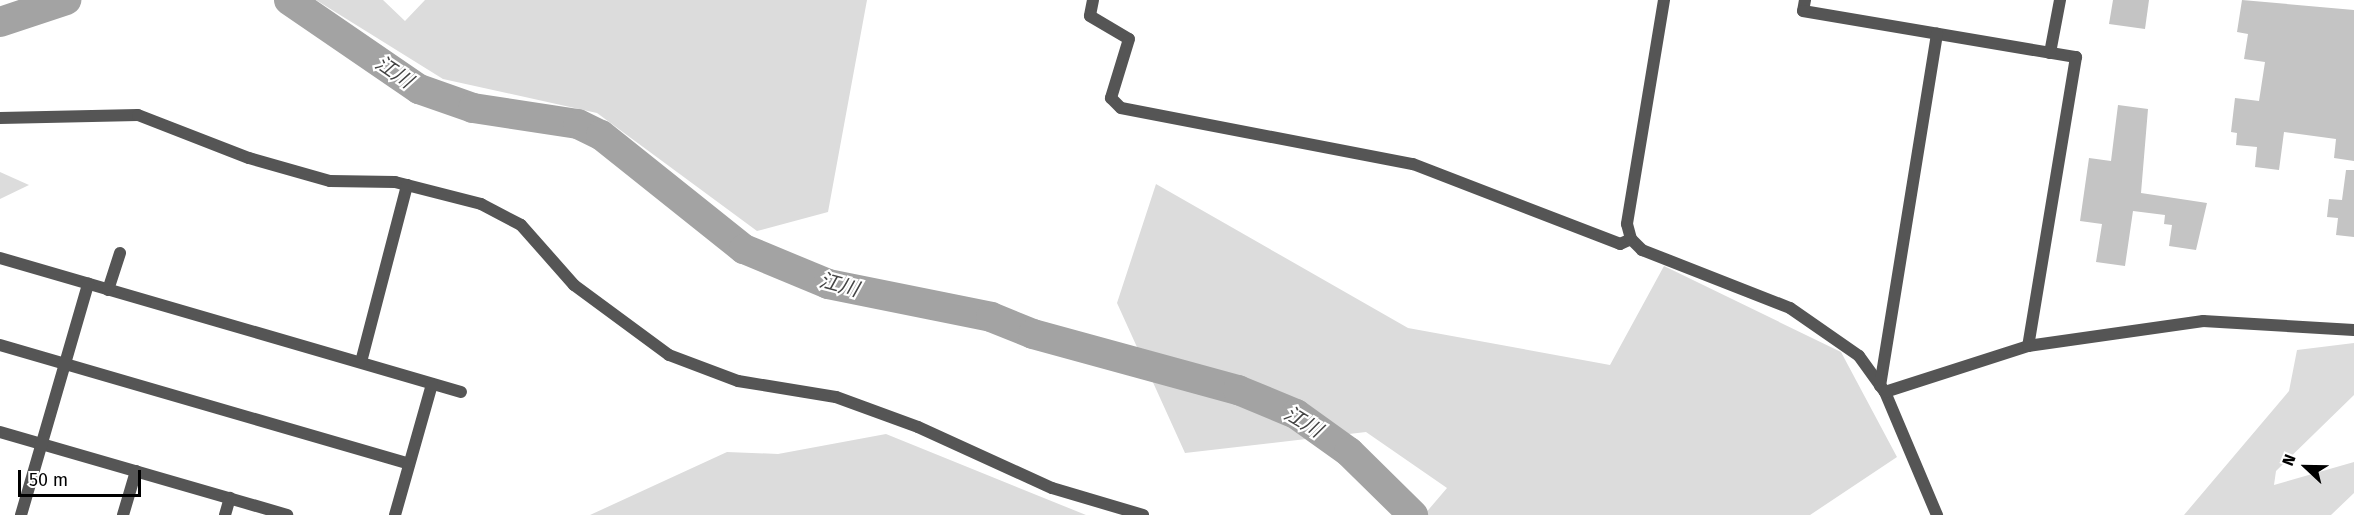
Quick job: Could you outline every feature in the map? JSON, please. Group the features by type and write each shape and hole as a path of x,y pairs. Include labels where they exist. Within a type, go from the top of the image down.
{"street":[{"path":"1093,0 1090,16 1129,39 1111,98 1121,108 1413,164 1620,244 1631,239"},
{"path":"1664,0 1627,224 1631,239 1642,250 1790,308 1859,356 1882,389 1937,515"},
{"path":"1805,0 1803,11 2076,57 2028,346"},
{"path":"2050,53 2060,0"},
{"path":"1882,389 1937,34"},
{"path":"0,118 99,112 138,115 249,158 330,181 407,185 481,204 521,225 574,285 669,355 738,381 836,397 918,427 1052,488 1143,515"},
{"path":"361,362 407,185"},
{"path":"108,290 120,253"},
{"path":"0,258 461,392"},
{"path":"21,515 88,284"},
{"path":"1882,389 2028,346 2203,321 2354,330"},
{"path":"0,345 409,464"},
{"path":"395,515 432,384"},
{"path":"0,432 287,515"},
{"path":"123,515 136,471"},
{"path":"225,515 230,498"}],"shaded area":[{"path":"316,0 383,0 405,21 425,0 867,0 828,212 757,231 597,113 443,79"},
{"path":"0,172 29,185 0,199"},
{"path":"1156,184 1408,328 1610,365 1664,266 1841,352 1897,457 1810,515 1424,515 1447,488 1366,432 1185,453 1117,303"},
{"path":"2354,343 2354,395 2276,471 2274,485 2354,462 2354,493 2331,515 2184,515 2289,391 2297,350"},
{"path":"886,434 1086,515 590,515 727,452 778,454"}],"building":[{"path":"2113,0 2149,0 2145,29 2109,24"},
{"path":"2242,0 2354,10 2354,161 2334,158 2336,139 2284,132 2279,170 2255,167 2257,147 2236,145 2237,133 2231,132 2235,98 2259,101 2265,62 2244,59 2248,34 2237,32"},
{"path":"2118,105 2148,109 2141,193 2207,203 2196,250 2169,246 2172,225 2164,224 2165,215 2133,211 2125,266 2096,262 2102,224 2080,221 2089,158 2111,161"},
{"path":"2346,170 2354,170 2354,237 2336,235 2338,218 2327,217 2329,199 2342,200"}],"waterway":[{"name":"江川","path":"0,22 66,0"},
{"name":"江川","path":"289,0 419,89 473,108 578,124 601,135 744,249 828,284 991,317 1033,334 1238,390 1296,414 1349,452 1413,515"}]}
